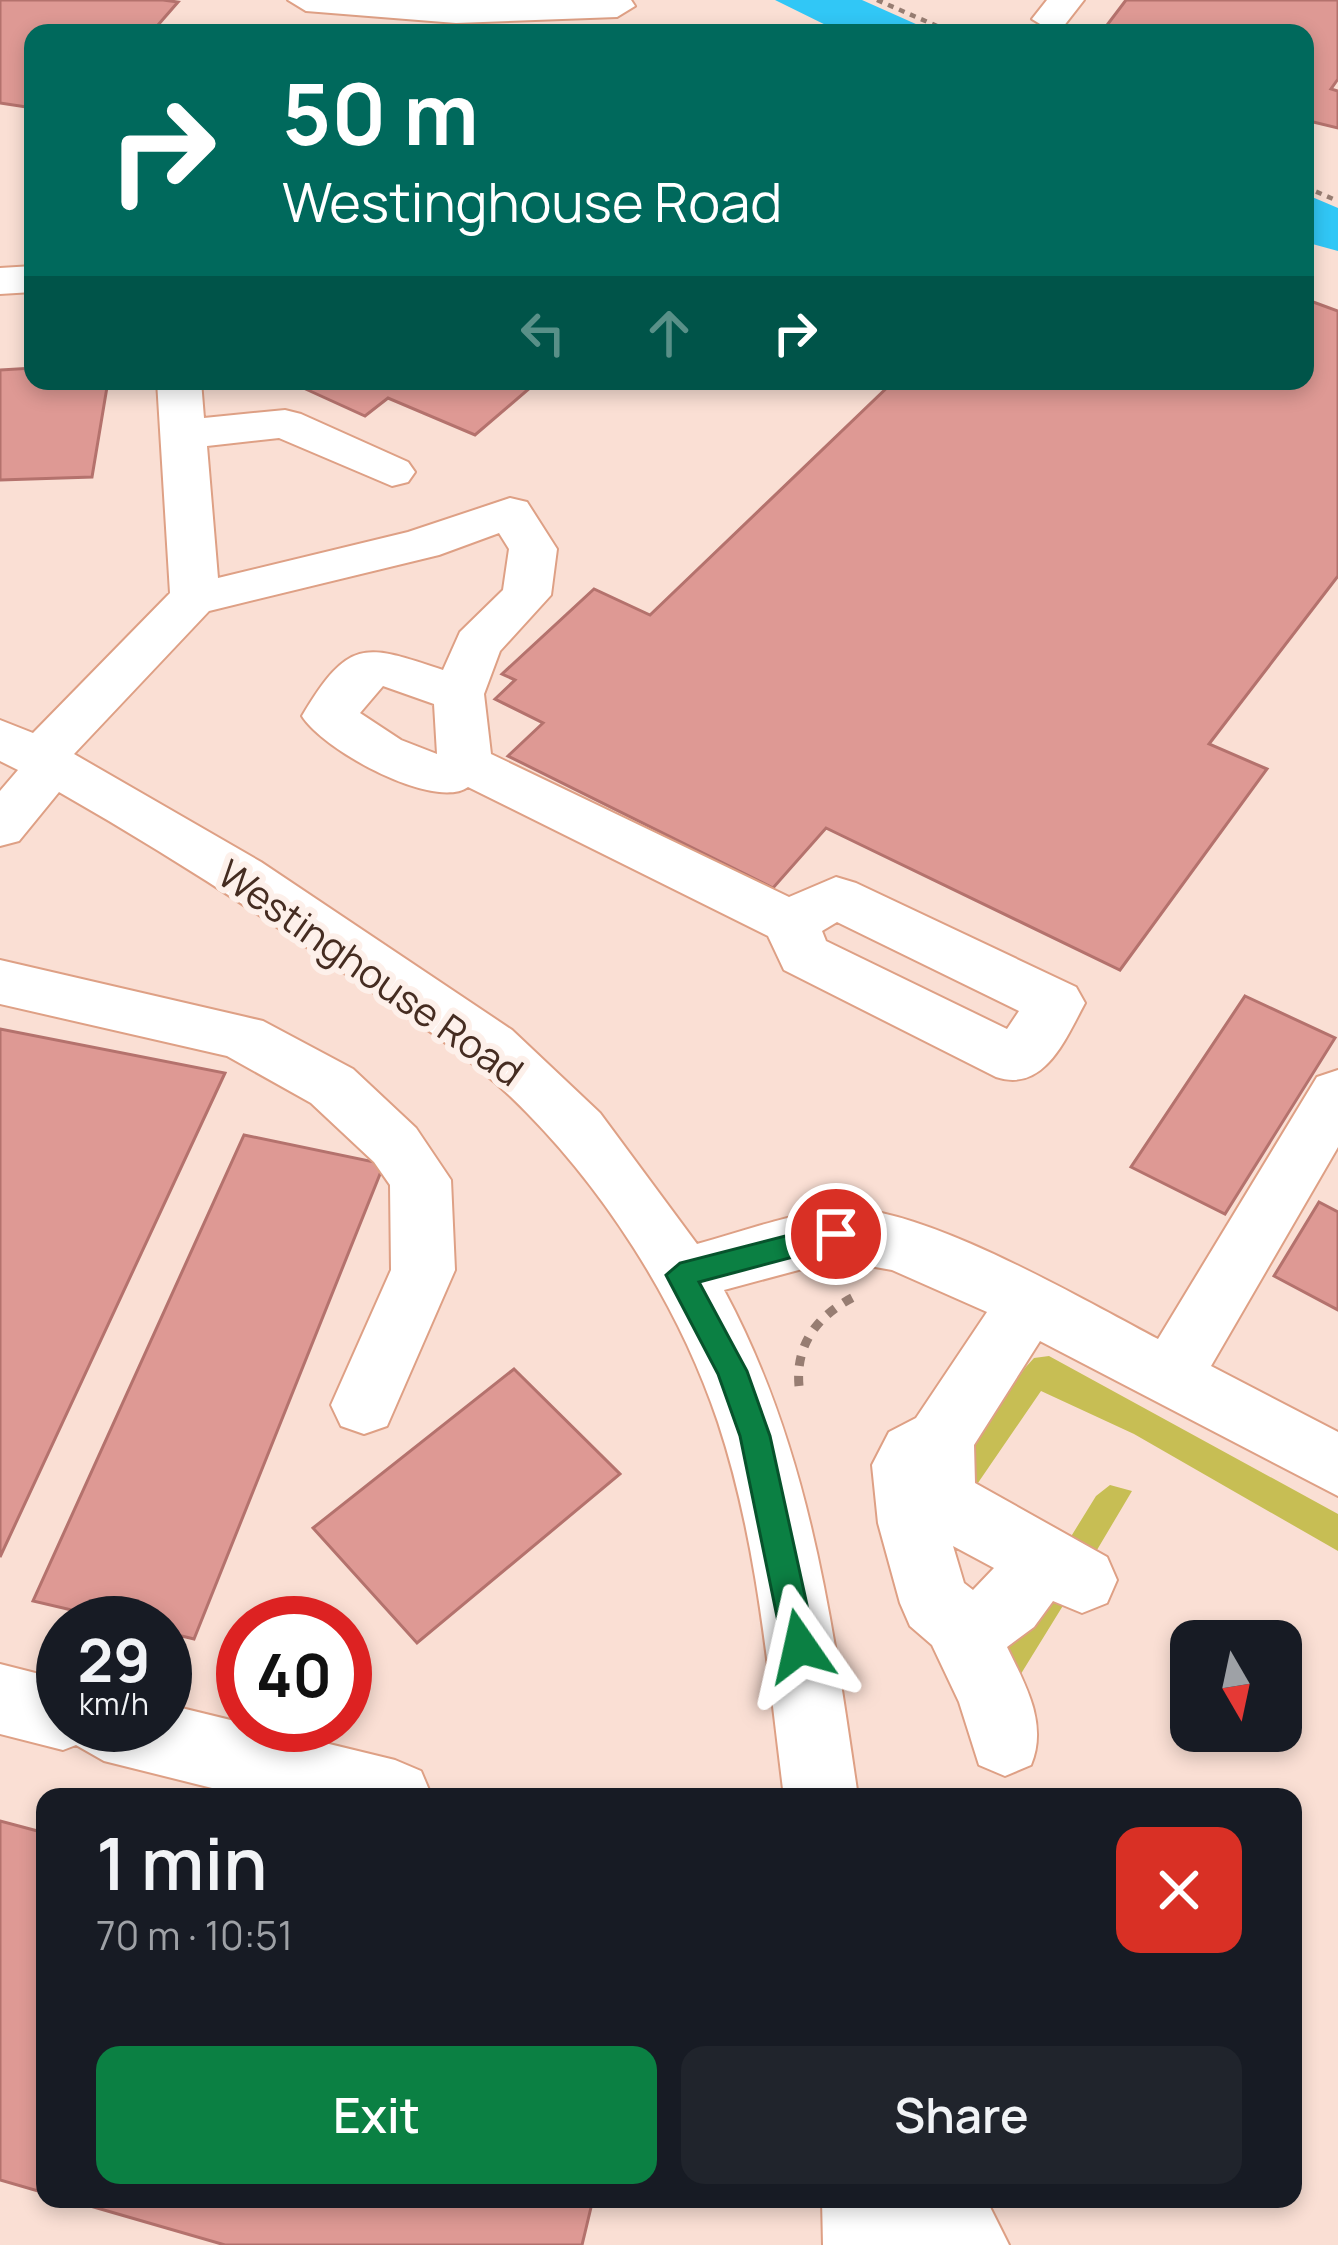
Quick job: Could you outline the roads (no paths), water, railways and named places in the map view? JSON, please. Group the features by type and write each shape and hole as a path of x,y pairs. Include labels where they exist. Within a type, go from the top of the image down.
{"street":[{"path":"312,12 386,3 456,13 617,6"},
{"path":"0,827 30,754 152,648 195,596 180,390"},
{"path":"184,434 285,424 392,472"},
{"path":"195,596 223,594 422,544 510,513 533,549 526,595 478,644 459,694 465,754 447,778 383,753 328,716 373,665 459,694"},
{"name":"Westinghouse Road","path":"30,754 290,907 448,1015 551,1099 628,1194 680,1275 732,1371 755,1436 796,1624 820,1788"},
{"path":"460,761 790,922"},
{"path":"0,982 242,1037 332,1086 395,1145 420,1180 423,1270 364,1405"},
{"path":"1169,1379 1338,1094"},
{"path":"680,1275 836,1234 899,1245 1029,1303 1338,1466"},
{"path":"1005,1740 994,1697 953,1621 935,1603 905,1486 913,1454 940,1439 1029,1303"},
{"path":"940,1439 942,1498 1039,1556 1004,1612 984,1626 953,1621"},
{"path":"0,1699 36,1708"},
{"path":"192,1747 359,1788"},
{"path":"863,2208 865,2245"},
{"path":"901,2208 913,2245"},
{"path":"944,2208 967,2245"}],"water":[{"path":"775,0 862,0 916,24 824,24"},
{"path":"1314,198 1338,208 1338,251 1314,244"}]}
